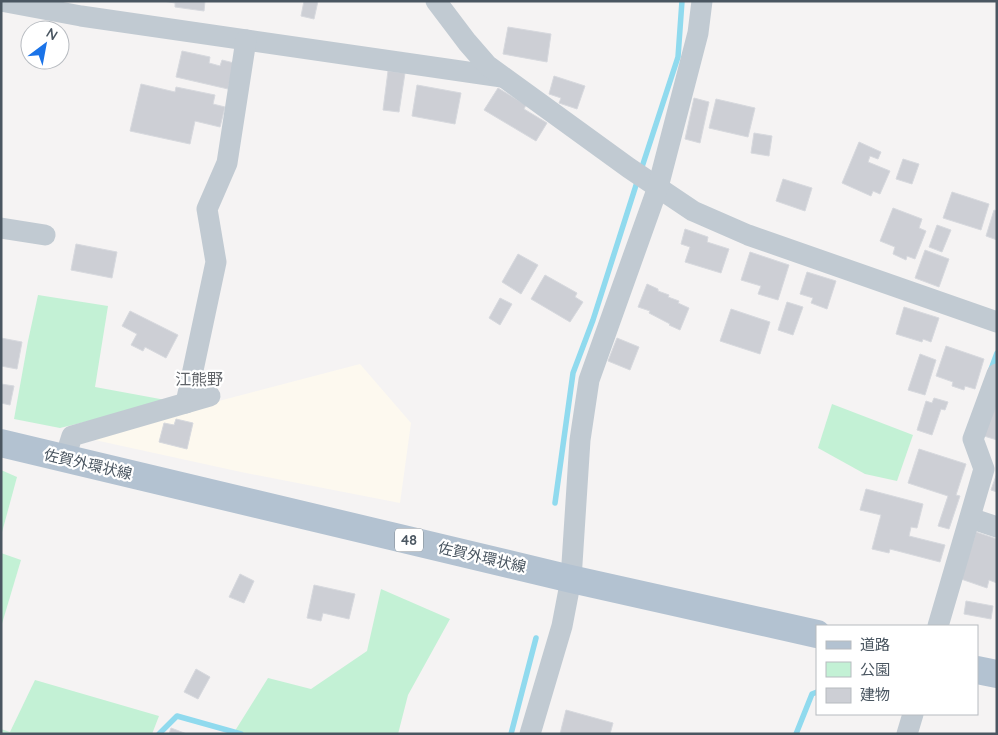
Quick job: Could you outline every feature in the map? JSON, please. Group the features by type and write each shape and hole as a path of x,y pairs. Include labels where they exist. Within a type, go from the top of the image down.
{"main road":[{"name":"佐賀外環状線","path":"1,444 816,634"},
{"path":"978,670 997,674"}],"street":[{"path":"1,1 82,9 246,40 502,77"},
{"path":"436,1 477,53 502,77 629,168 693,211 748,235 997,322"},
{"path":"530,734 562,626 571,578 580,440 590,380 653,184 698,33 702,1"},
{"path":"186,403 216,262 207,209 227,163 246,40"},
{"path":"1,228 44,235"},
{"path":"938,625 984,469 973,439 997,374"},
{"path":"65,458 72,436 210,396"},
{"path":"970,518 997,527"},
{"path":"907,734 913,715"}],"shaded area":[{"path":"360,364 411,423 400,503 241,472 81,437"}],"green space":[{"path":"38,295 108,306 95,387 171,401 60,428 14,419"},
{"path":"832,404 913,435 897,481 865,474 818,448"},
{"path":"1,470 17,477 1,536"},
{"path":"1,553 21,560 1,627"},
{"path":"381,589 450,619 408,695 398,734 233,734 268,678 311,689 367,651"},
{"path":"35,680 159,716 152,734 1,734 1,729 10,732"}],"building":[{"path":"163,1 205,1 204,11 175,7 175,3"},
{"path":"304,1 318,1 314,19 301,16"},
{"path":"508,27 551,34 547,62 503,54"},
{"path":"182,51 210,57 209,63 220,66 222,60 234,63 228,89 176,77"},
{"path":"388,71 405,73 399,112 383,110"},
{"path":"554,76 585,86 577,109 559,103 561,98 549,94"},
{"path":"141,84 175,92 176,87 215,95 213,104 225,107 220,127 195,121 190,144 130,131"},
{"path":"417,85 461,93 455,124 412,116"},
{"path":"498,88 526,105 524,109 547,123 536,141 484,110"},
{"path":"694,98 709,102 700,143 685,139"},
{"path":"716,99 755,108 748,137 709,128"},
{"path":"754,133 772,136 769,156 751,153"},
{"path":"859,142 881,152 878,159 870,156 868,162 890,171 880,194 873,191 871,196 842,183"},
{"path":"903,159 919,164 912,184 896,179"},
{"path":"783,179 812,188 805,211 776,201"},
{"path":"952,192 989,204 981,230 943,218"},
{"path":"893,208 922,219 919,228 926,231 915,259 907,256 906,260 893,254 895,247 880,241"},
{"path":"994,210 997,211 997,240 986,236"},
{"path":"937,225 951,230 942,252 929,247"},
{"path":"685,229 708,237 707,242 729,249 721,273 685,262 690,247 681,244"},
{"path":"76,244 117,252 112,278 71,270"},
{"path":"925,250 949,259 939,287 915,278"},
{"path":"750,252 789,265 778,300 758,294 761,286 741,280"},
{"path":"518,254 538,265 521,294 502,282"},
{"path":"807,272 836,281 827,309 811,303 813,298 800,294"},
{"path":"545,275 577,293 575,297 583,302 570,322 531,299"},
{"path":"647,284 689,308 680,330 649,313 650,311 638,307"},
{"path":"500,298 512,304 500,325 489,318"},
{"path":"787,302 803,307 793,335 778,330"},
{"path":"904,307 939,318 931,342 923,339 922,342 896,334"},
{"path":"731,309 770,322 760,354 720,341"},
{"path":"130,311 178,335 166,358 145,347 143,351 131,345 137,334 122,326"},
{"path":"1,338 22,342 17,369 1,366"},
{"path":"617,338 639,347 630,370 608,361"},
{"path":"946,346 984,359 975,389 965,386 964,390 952,386 953,382 936,376"},
{"path":"920,354 936,360 925,395 908,390"},
{"path":"1,384 14,386 10,405 1,403"},
{"path":"934,398 948,402 945,410 941,409 932,435 917,430 926,401 932,403"},
{"path":"997,402 997,440 984,436"},
{"path":"176,419 193,423 187,449 159,442 164,423 174,425"},
{"path":"919,449 966,464 956,495 960,496 949,529 938,526 948,496 908,483"},
{"path":"997,473 997,492 991,490"},
{"path":"866,489 923,504 917,528 911,527 909,536 945,545 940,562 890,549 889,553 872,549 881,515 860,510"},
{"path":"976,532 997,539 997,583 989,580 987,588 961,579"},
{"path":"240,574 254,581 244,603 229,597"},
{"path":"314,585 355,594 349,619 323,613 321,621 307,618"},
{"path":"966,601 993,606 991,619 964,614"},
{"path":"196,669 210,677 198,699 184,692"},
{"path":"566,710 613,723 610,734 560,734"},
{"path":"171,728 187,734 169,734"}],"waterway":[{"path":"641,170 678,57 682,1"},
{"path":"555,503 573,373 593,320 638,179"},
{"path":"990,372 997,353"},
{"path":"511,734 536,638"},
{"path":"796,734 812,694 816,692"},
{"path":"159,734 177,716 241,734"}],"district":[{"name":"江熊野","path":"199,379"}]}
